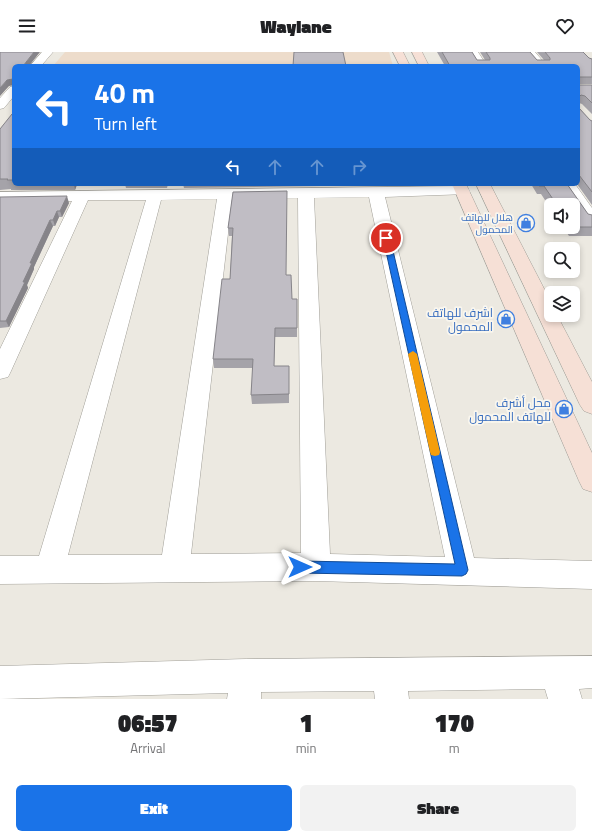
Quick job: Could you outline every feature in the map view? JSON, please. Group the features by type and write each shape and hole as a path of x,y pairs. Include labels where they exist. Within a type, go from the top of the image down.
{"street":[{"path":"37,64 48,52"},
{"path":"398,52 404,64"},
{"path":"417,52 423,64"},
{"path":"473,52 481,64"},
{"path":"530,52 540,64"},
{"path":"0,105 12,91"},
{"path":"484,186 592,405"},
{"path":"569,186 590,212"},
{"path":"2,200 50,190 82,196 225,194 316,190 376,193 461,188 592,481"},
{"path":"316,190 316,567"},
{"path":"376,193 462,570"},
{"path":"50,568 155,194"},
{"path":"175,567 225,194"},
{"path":"0,370 82,196"},
{"path":"0,570 50,568 316,567 592,574"},
{"path":"0,683 74,690 561,686 592,672"}],"shaded area":[{"path":"65,52 389,52 392,64 55,64"}],"building":[{"path":"0,52 34,52 25,64 12,64 12,79 7,80 0,88"},
{"path":"294,52 343,52 346,64 293,64"},
{"path":"442,52 472,52 477,60 490,60 486,52 530,52 537,60 550,60 545,52 583,52 592,59 592,77 580,77 580,64 449,64"},
{"path":"580,85 592,85 592,103 585,96 580,96"},
{"path":"580,109 592,121 592,192 580,176"},
{"path":"12,114 12,180 0,179 0,129"},
{"path":"544,186 568,186 577,198 552,198"},
{"path":"287,191 286,275 291,275 292,299 297,299 297,328 275,328 274,366 289,366 289,394 251,395 253,359 213,359 222,279 230,279 233,228 228,228 233,192"},
{"path":"67,196 60,211 57,211 53,220 50,220 30,263 32,263 23,282 25,282 6,321 0,321 0,197"},
{"path":"580,203 588,214 592,215 592,227 580,227"}],"slow traffic":[{"path":"413,354 435,452"}],"place":[{"name":"هلال للهاتف المحمول","path":"526,223"},
{"name":"اشرف للهاتف المحمول","path":"506,319"},
{"name":"محل أشرف للهاتف المحمول","path":"564,409"}],"route":[{"path":"300,567 462,570 386,238"}]}
